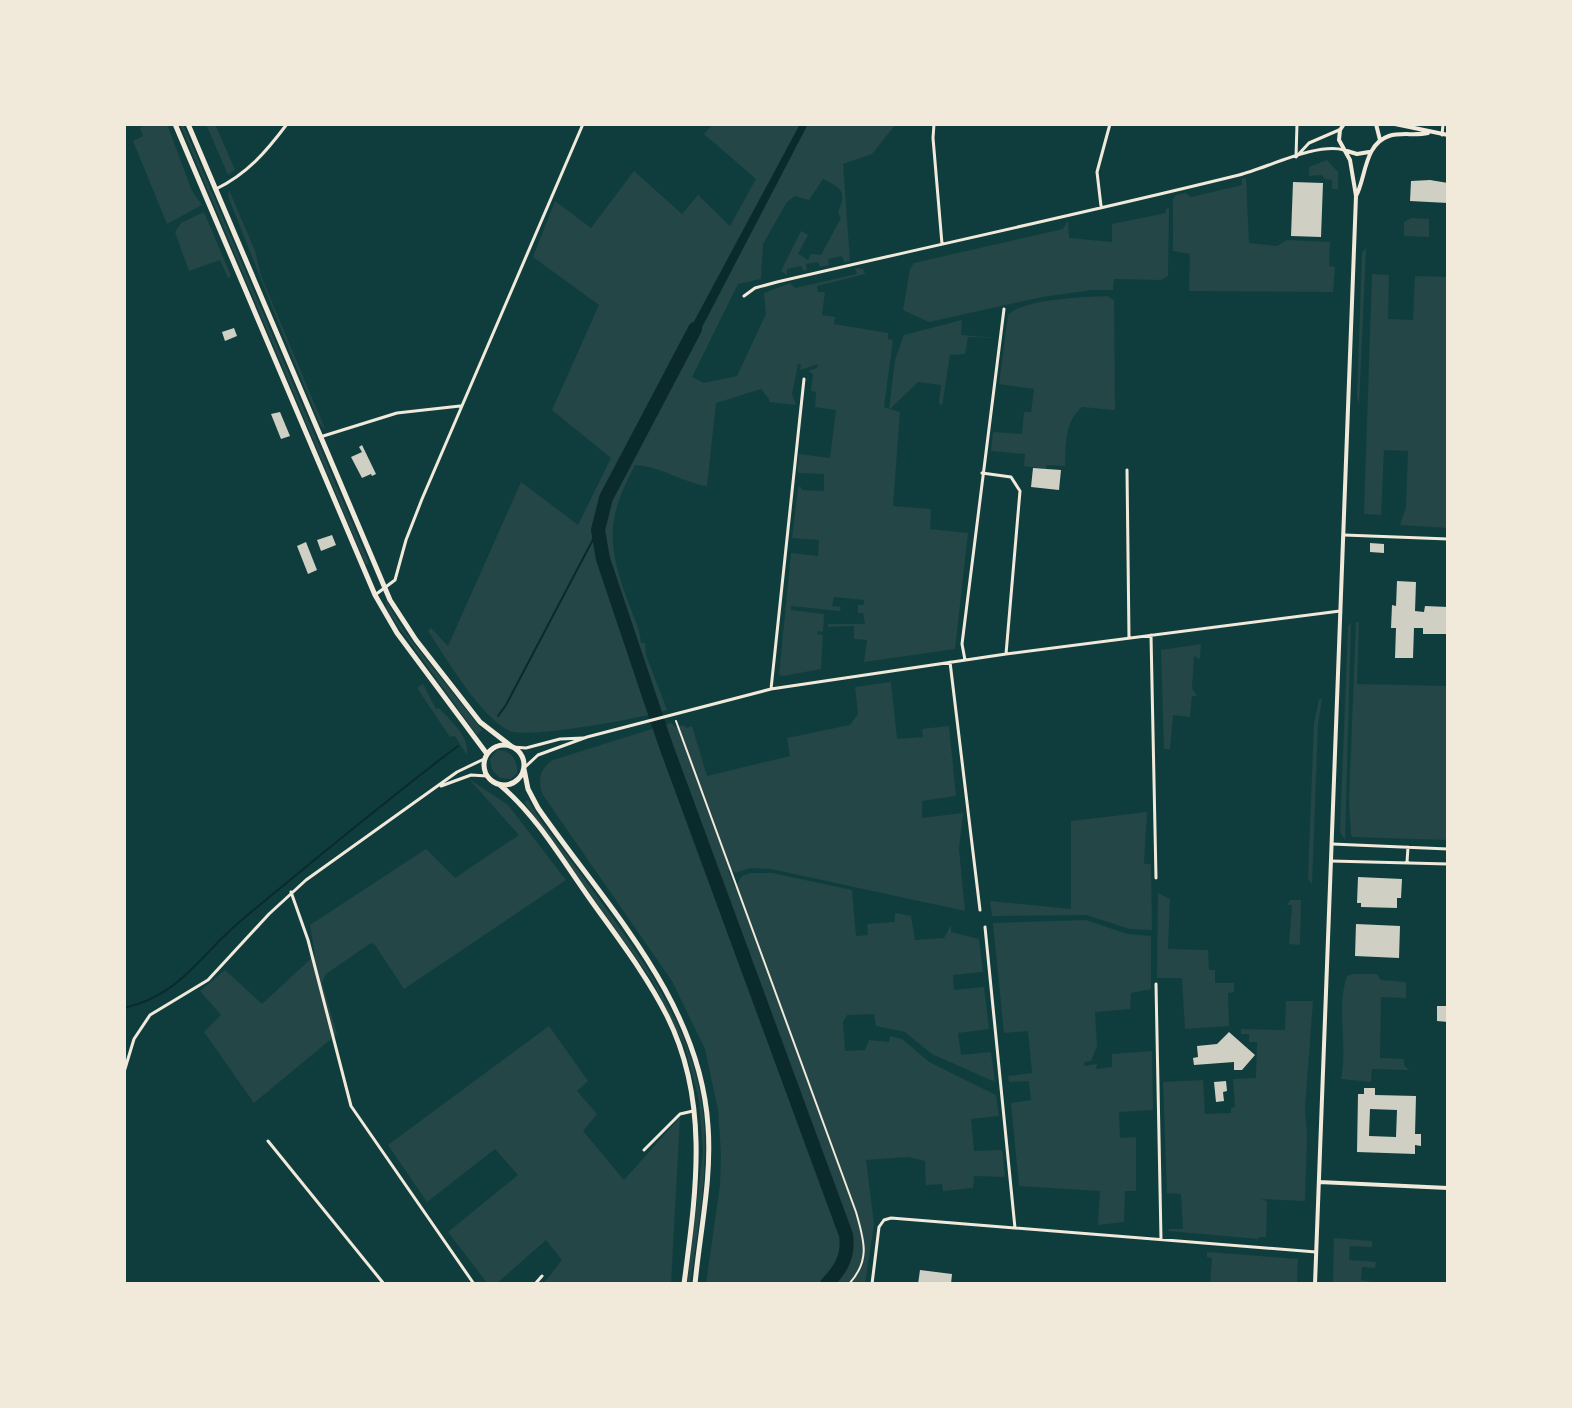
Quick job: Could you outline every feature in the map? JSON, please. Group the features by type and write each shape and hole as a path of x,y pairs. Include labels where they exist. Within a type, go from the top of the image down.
{"main road":[{"path":"175,124 375,595 397,633 486,757 487,776 526,811 653,990 680,1045 695,1111 697,1170 684,1284"},
{"path":"188,124 385,589 416,640 480,722 522,755 528,789 538,808 660,981 683,1025 695,1056 705,1101 709,1158 695,1284"},
{"path":"486,757 495,747 512,746"},
{"path":"500,785 517,781 524,769"}],"street":[{"path":"216,189 236,179 255,163 287,124"},
{"path":"375,595 395,580 414,519 583,124"},
{"path":"934,124 942,244"},
{"path":"1101,208 1097,172 1110,124"},
{"path":"1296,157 1297,124"},
{"path":"1376,124 1379,142"},
{"path":"1395,124 1428,133"},
{"path":"1356,196 1362,185 1366,160 1379,142 1388,136 1445,135 1443,124"},
{"path":"1296,157 1309,143 1332,135 1343,125"},
{"path":"1315,1284 1356,196 1350,160 1339,140 1343,125"},
{"path":"744,296 755,288 777,282 1101,208 1249,172 1328,148 1357,154 1372,151"},
{"path":"965,660 962,644 1004,309"},
{"path":"771,689 804,379"},
{"path":"320,437 397,413 461,406"},
{"path":"1127,470 1129,638"},
{"path":"982,473 1011,477 1020,491 1006,654"},
{"path":"1343,535 1448,539"},
{"path":"524,769 538,755 587,737 771,689 1006,654 1340,611"},
{"path":"1151,635 1156,878"},
{"path":"950,662 980,910"},
{"path":"512,746 526,748 560,739 587,737"},
{"path":"124,1072 134,1039 150,1015 208,980 291,892 457,772 486,757"},
{"path":"434,789 468,776 487,776"},
{"path":"1331,844 1448,849"},
{"path":"1407,862 1408,847"},
{"path":"1331,861 1448,864"},
{"path":"291,892 308,940 351,1106 474,1284"},
{"path":"985,927 1015,1228"},
{"path":"1156,984 1161,1239"},
{"path":"644,1150 680,1114 695,1111"},
{"path":"268,1141 384,1284"},
{"path":"1319,1182 1448,1188"},
{"path":"872,1284 879,1227 888,1218 1316,1252"},
{"path":"535,1284 542,1276"}],"path":[{"path":"676,721 856,1212 865,1244 864,1260 849,1284"}],"shaded area":[{"path":"148,124 167,124 192,191 202,205 167,224 133,141 143,136 140,128"},
{"path":"180,124 183,124 369,563 366,565"},
{"path":"206,124 215,124 235,170 228,175"},
{"path":"713,124 896,124 872,154 843,164 850,261 844,262 842,256 828,259 829,265 820,267 818,262 806,264 807,270 803,271 801,266 787,269 787,275 781,271 801,231 808,235 798,254 808,260 811,254 821,255 841,218 838,212 841,191 823,179 809,200 795,196 787,202 763,244 761,279 738,284 692,377 704,383 737,376 766,314 764,293 790,283 795,288 857,274 855,268 863,269 865,274 817,286 818,292 825,292 822,315 835,317 834,324 888,333 888,339 893,340 884,407 889,409 895,360 904,335 962,320 961,335 996,338 968,337 965,354 950,355 942,406 939,403 941,385 918,382 890,409 900,412 893,506 931,509 930,529 968,533 955,649 864,662 867,640 854,639 854,626 828,627 828,624 865,624 863,613 858,613 858,605 864,605 864,600 834,597 832,606 841,607 840,611 791,606 791,610 824,614 823,632 818,631 817,634 823,635 821,669 779,675 791,553 818,556 819,540 792,538 798,488 824,491 824,474 799,473 799,454 830,458 836,410 815,407 816,392 811,391 813,374 808,371 817,368 818,364 800,370 801,365 798,364 792,394 796,405 769,402 761,389 716,403 707,486 635,465 619,500 613,529 615,559 641,643 645,643 646,655 667,710 562,730 510,731 487,714 476,701 428,631 431,628 448,646 521,482 578,525 611,458 552,410 599,305 533,257 555,201 591,228 634,171 682,214 698,195 730,226 756,179 704,134"},
{"path":"800,124 808,124 690,346 683,342"},
{"path":"1327,160 1338,172 1338,189 1332,189 1332,180 1322,175 1309,176 1309,167"},
{"path":"1246,178 1249,243 1277,246 1287,240 1330,242 1329,266 1335,267 1333,292 1189,291 1190,254 1173,251 1173,199 1185,193 1191,197 1242,185 1242,179"},
{"path":"229,190 325,429 320,424 273,310 228,196"},
{"path":"1166,208 1169,209 1168,276 1161,280 1114,279 1113,290 1042,297 929,322 903,310 910,269 914,263 1063,229 1068,220 1069,238 1112,242 1112,224 1166,213"},
{"path":"204,212 231,276 228,278 220,260 189,271 175,232 181,223"},
{"path":"1411,218 1429,219 1429,237 1404,236 1404,222"},
{"path":"1366,248 1359,405 1362,253"},
{"path":"1372,274 1389,275 1388,319 1413,320 1415,276 1448,277 1448,528 1400,525 1406,507 1408,451 1384,450 1381,515 1364,514"},
{"path":"1107,296 1114,300 1115,410 1082,407 1076,413 1067,434 1065,466 1047,465 1046,469 1024,466 1025,454 991,451 993,432 1022,434 1024,412 1031,412 1034,389 999,384 1008,315 1026,305 1040,302"},
{"path":"385,599 404,631 482,730 477,735 398,626 387,609"},
{"path":"1351,622 1345,840 1340,832 1348,627"},
{"path":"1356,622 1359,622 1357,684 1448,686 1448,840 1352,837 1349,802"},
{"path":"1201,644 1200,659 1194,656 1192,688 1197,696 1192,696 1190,717 1173,715 1170,749 1164,749 1161,650"},
{"path":"891,682 897,739 923,737 922,729 949,726 956,796 922,801 922,818 963,813 959,849 965,911 771,869 750,868 735,873 728,870 735,888 742,876 772,873 852,890 856,936 868,935 867,924 895,922 895,913 911,916 915,940 944,938 951,925 951,932 979,939 983,972 953,975 954,990 984,987 989,1029 958,1033 961,1055 991,1052 995,1082 932,1054 905,1032 876,1026 874,1014 847,1015 843,1022 845,1051 865,1050 869,1040 889,1042 890,1036 902,1039 929,1062 996,1095 999,1116 971,1119 974,1151 1002,1150 1005,1177 974,1176 973,1188 943,1191 942,1184 926,1185 925,1161 908,1157 866,1160 874,1224 865,1284 706,1284 720,1185 721,1153 718,1110 705,1049 672,981 543,795 541,775 553,760 671,723 676,727 692,726 707,776 790,756 787,738 850,725 858,714 855,687"},
{"path":"423,684 436,709 439,708 454,723 462,735 467,755 455,736 450,737 417,688"},
{"path":"1322,698 1318,725 1312,884 1308,879 1314,723"},
{"path":"497,750 510,754 515,760 517,773 511,779 500,778 492,770 490,759"},
{"path":"469,779 508,805 566,880 404,989 371,943 326,974 322,983 337,1034 254,1103 204,1032 221,1015 200,991 225,970 262,1004 315,955 310,925 426,849 455,878 519,835"},
{"path":"528,800 635,950 673,1014 687,1048 698,1084 705,1141 702,1203 690,1284 687,1284 703,1151 699,1100 685,1047 652,980 524,802"},
{"path":"1147,812 1144,864 1151,864 1152,930 1130,929 1086,915 992,916 990,901 1071,909 1071,821"},
{"path":"1158,893 1170,899 1168,949 1208,950 1209,970 1215,970 1215,983 1234,983 1234,992 1228,993 1229,1026 1185,1029 1182,978 1157,978"},
{"path":"1290,900 1301,900 1300,945 1289,944 1292,905 1287,905"},
{"path":"1086,920 1127,934 1151,936 1151,989 1131,993 1130,1009 1095,1012 1097,1046 1091,1061 1084,1062 1085,1066 1097,1064 1096,1069 1112,1067 1112,1054 1152,1051 1153,1110 1119,1112 1120,1138 1136,1137 1136,1191 1125,1191 1124,1222 1098,1225 1100,1191 1019,1186 1011,1103 1031,1100 1029,1081 1009,1082 1008,1076 1032,1073 1028,1031 1004,1033 993,923"},
{"path":"1377,974 1381,980 1406,982 1406,998 1381,997 1380,1058 1404,1059 1404,1065 1409,1070 1372,1069 1371,1082 1341,1079 1342,1001 1347,976"},
{"path":"1286,1001 1313,1001 1305,1109 1305,1201 1261,1199 1267,1201 1266,1237 1259,1239 1168,1231 1183,1229 1181,1194 1167,1193 1163,1082 1203,1080 1205,1114 1231,1113 1231,1108 1235,1107 1233,1079 1256,1078 1257,1042 1249,1042 1249,1034 1241,1034 1241,1029 1285,1030"},
{"path":"549,1026 588,1081 577,1091 597,1114 583,1131 624,1180 680,1117 671,1284 543,1284 562,1260 546,1240 496,1284 488,1284 448,1232 518,1175 495,1149 427,1202 388,1145"},
{"path":"1334,1238 1372,1241 1372,1247 1350,1246 1349,1260 1376,1262 1375,1268 1362,1267 1361,1280 1383,1284 1333,1284"},
{"path":"1207,1252 1298,1259 1297,1284 1210,1284 1212,1258 1207,1257"}],"building":[{"path":"1411,181 1448,183 1448,203 1410,201"},
{"path":"1293,182 1323,183 1321,237 1291,236"},
{"path":"234,328 237,336 225,341 222,332"},
{"path":"280,412 290,436 281,439 271,414"},
{"path":"362,445 376,474 362,478 351,457 362,452 359,447"},
{"path":"1033,468 1061,470 1059,490 1031,487"},
{"path":"332,535 336,545 321,551 317,540"},
{"path":"306,542 317,570 308,574 297,546"},
{"path":"1370,543 1384,544 1384,553 1370,552"},
{"path":"1397,581 1416,582 1415,611 1424,612 1425,606 1448,607 1448,634 1423,634 1423,628 1414,628 1413,658 1395,658 1396,628 1391,628"},
{"path":"1358,877 1402,879 1397,908 1361,907 1361,903 1357,903"},
{"path":"1356,924 1400,926 1399,958 1355,956"},
{"path":"1437,1006 1448,1006 1448,1022 1437,1021"},
{"path":"1229,1032 1255,1055 1242,1070 1234,1070 1234,1062 1194,1065 1193,1058 1198,1057 1197,1046 1217,1044"},
{"path":"1226,1081 1224,1101 1216,1102 1214,1082"},
{"path":"1364,1088 1375,1088 1375,1095 1416,1096 1415,1134 1421,1134 1421,1146 1415,1145 1415,1154 1357,1152 1358,1094 1364,1094","holes":["1370,1109 1397,1110 1396,1137 1369,1136"]},
{"path":"920,1270 952,1274 951,1284 918,1284"}],"waterway":[{"path":"695,329 606,498 598,530 603,559 666,746 846,1235 843,1262 827,1284"},
{"path":"498,716 598,530"},
{"path":"124,1008 161,994 176,983 244,918 458,746"}]}
